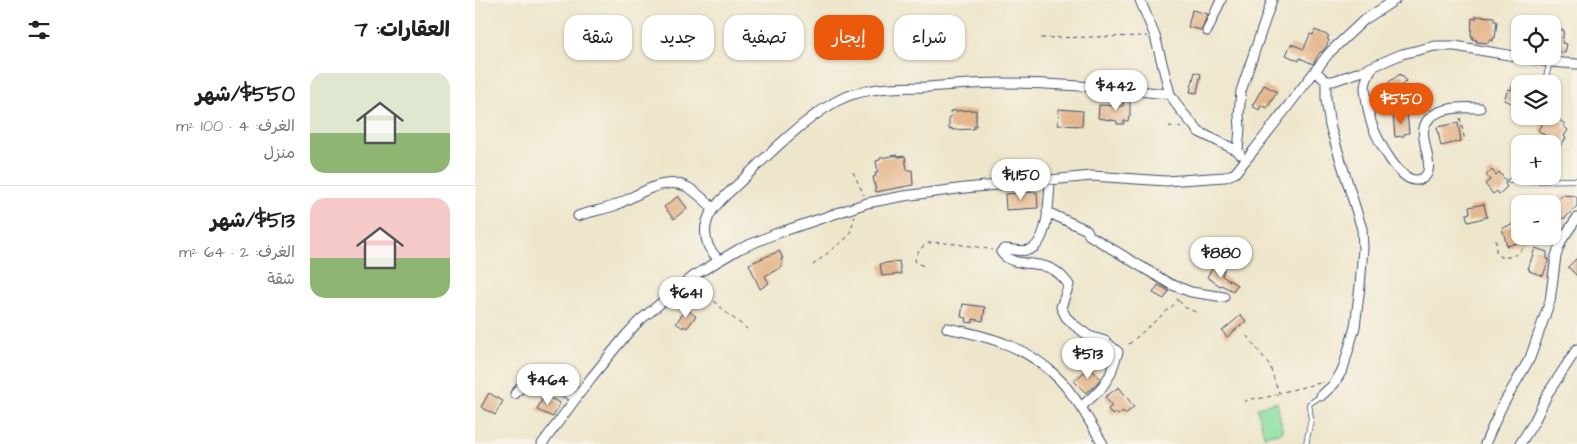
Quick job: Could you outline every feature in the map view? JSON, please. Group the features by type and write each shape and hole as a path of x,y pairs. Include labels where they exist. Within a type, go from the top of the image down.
{"street":[{"path":"1140,0 1155,36 1170,94 1199,132 1238,150"},
{"path":"1207,31 1221,0"},
{"path":"1244,161 1238,150 1241,91 1272,0"},
{"path":"542,444 576,398 639,321 681,285 719,261 757,241 867,203 965,188 1092,176 1166,181 1225,177 1235,173 1329,53 1364,20 1395,0"},
{"path":"1315,72 1326,81 1333,81 1373,67 1402,54 1435,46 1455,46 1511,55"},
{"path":"1561,63 1577,64"},
{"path":"1373,67 1365,87 1372,124 1381,145 1402,174 1409,179 1420,180 1425,177 1428,171 1429,162 1423,128 1428,119 1437,113 1457,107 1480,108"},
{"path":"1321,396 1334,384 1343,369 1355,328 1363,248 1361,229 1330,126 1326,99 1326,81"},
{"path":"719,261 708,246 706,232 713,208 764,159 809,120 836,102 860,92 899,88 1002,83 1073,85 1170,94"},
{"path":"1050,180 1043,234 1037,245 1029,250 1005,249 1001,252 1005,256 1024,264 1047,267 1061,276 1069,285 1061,308 1066,317 1089,336 1105,341 1118,352 1113,370 1100,390 1081,407"},
{"path":"578,216 614,206 647,189 670,183 687,186 713,208"},
{"path":"1047,212 1087,230 1089,235 1170,284 1191,292 1224,297"},
{"path":"1485,444 1501,408 1530,358 1549,301 1559,247 1577,218"},
{"path":"947,328 983,335 1025,351 1059,378 1081,407 1103,444"},
{"path":"1521,444 1548,393 1577,349"},
{"path":"515,394 531,374 576,398"}],"lane":[{"path":"1510,181 1577,180"},
{"path":"1306,444 1311,419 1309,404 1321,396"}],"path":[{"path":"1041,38 1155,36"},
{"path":"1457,107 1465,141"},
{"path":"1169,126 1187,129 1194,127"},
{"path":"853,172 867,203"},
{"path":"813,265 849,236 855,215 854,208"},
{"path":"1561,234 1563,238"},
{"path":"1496,240 1496,251 1500,257 1508,258 1517,255 1532,239 1538,239 1559,247"},
{"path":"923,266 915,261 915,257 920,250 931,243 990,249 1001,252"},
{"path":"707,268 706,285 711,297 747,329"},
{"path":"1170,284 1178,301 1186,308 1196,312"},
{"path":"1129,344 1178,301"},
{"path":"1247,336 1269,364 1279,394"},
{"path":"1244,402 1318,383 1330,381 1334,384"}],"green space":[{"path":"1277,402 1283,432 1264,436 1257,407"}],"building":[{"path":"1192,10 1208,14 1201,30 1188,27"},
{"path":"1476,16 1494,17 1494,21 1497,21 1493,41 1489,40 1488,43 1476,42 1477,40 1472,39 1472,18 1476,19"},
{"path":"1315,30 1329,36 1327,39 1329,40 1313,64 1300,58 1299,61 1286,55 1291,44 1304,49 1310,34 1313,35"},
{"path":"1561,30 1564,30 1562,43 1567,44 1565,53 1561,52"},
{"path":"1195,72 1201,74 1197,93 1190,92"},
{"path":"1400,74 1406,81 1390,96 1385,89 1389,82"},
{"path":"1264,85 1277,92 1267,108 1261,105 1259,110 1252,106"},
{"path":"1508,89 1511,90 1511,103 1504,100"},
{"path":"1124,96 1130,97 1130,116 1128,121 1124,121 1124,124 1117,124 1117,121 1098,118 1099,105 1123,106"},
{"path":"1059,109 1083,111 1082,126 1058,125"},
{"path":"976,110 976,126 974,126 974,129 949,129 950,111"},
{"path":"1407,113 1409,133 1404,134 1404,136 1395,137 1393,114"},
{"path":"1561,121 1568,130 1564,136 1566,138 1561,145 1561,135 1544,135 1538,130 1542,125 1561,125"},
{"path":"1458,123 1461,141 1441,146 1437,127"},
{"path":"897,155 898,157 905,156 907,170 912,170 913,185 876,192 873,177 876,176 875,173 878,173 876,161 880,160 880,158"},
{"path":"1492,170 1496,175 1499,172 1506,181 1507,187 1499,194 1497,191 1493,194 1485,184 1490,180 1486,175"},
{"path":"1037,192 1038,208 1006,210 1005,194"},
{"path":"678,196 687,208 674,219 664,207"},
{"path":"1561,196 1576,196 1577,198 1577,206 1564,219 1561,216"},
{"path":"1484,204 1487,217 1468,222 1466,214 1470,213 1469,207"},
{"path":"1511,225 1511,245 1507,246 1502,228"},
{"path":"1535,248 1547,252 1547,259 1549,259 1543,276 1528,269"},
{"path":"779,251 783,258 781,259 782,267 765,276 769,283 760,289 749,264"},
{"path":"1577,258 1577,276 1568,267"},
{"path":"899,261 901,274 882,276 880,264"},
{"path":"1217,266 1224,270 1222,276 1237,285 1233,291 1220,286 1207,277 1213,267"},
{"path":"1158,285 1169,291 1164,299 1153,293"},
{"path":"963,304 985,307 983,321 973,319 973,323 966,322 967,318 961,317"},
{"path":"686,309 696,316 687,328 684,326 683,328 676,323"},
{"path":"1241,315 1246,321 1227,337 1222,331"},
{"path":"1090,367 1100,379 1086,393 1074,381"},
{"path":"1119,387 1134,407 1125,414 1123,411 1118,415 1116,412 1112,415 1108,409 1112,406 1105,397"},
{"path":"489,393 503,401 495,415 481,407"},
{"path":"544,395 560,403 553,417 537,410"}]}
